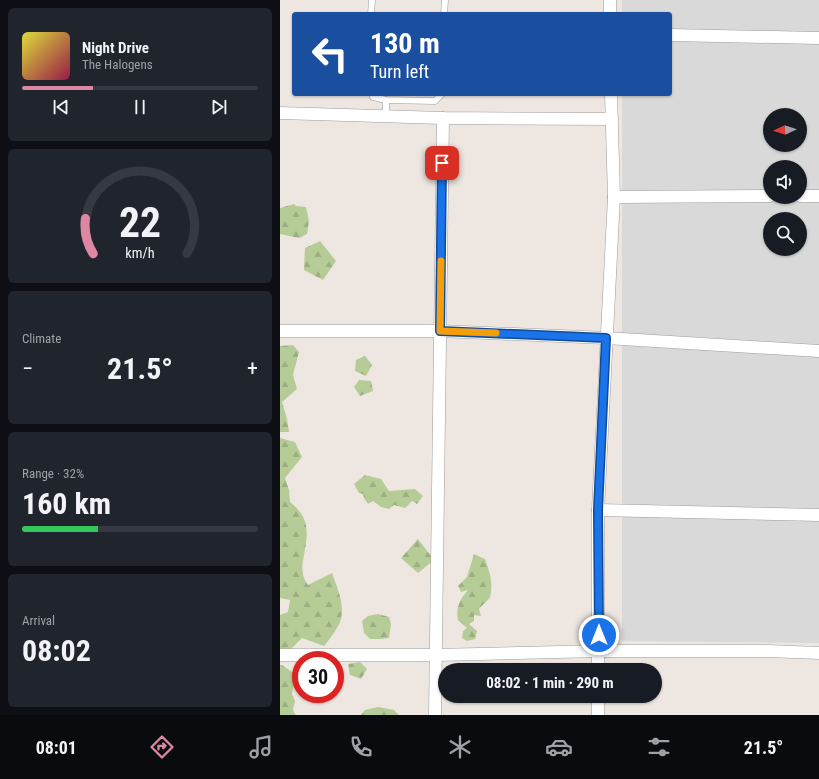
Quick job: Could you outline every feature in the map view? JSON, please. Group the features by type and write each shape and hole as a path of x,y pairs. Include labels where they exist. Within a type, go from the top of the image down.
{"street":[{"path":"610,0 610,12"},
{"path":"672,35 819,38"},
{"path":"598,663 598,510 614,198 611,96"},
{"path":"280,113 443,118 612,119"},
{"path":"435,715 443,118"},
{"path":"614,198 763,196"},
{"path":"807,196 819,196"},
{"path":"280,331 440,331 606,338 819,351"},
{"path":"598,510 819,515"},
{"path":"280,655 436,655 599,650 768,651 819,653"},
{"path":"598,703 598,715"}],"lane":[{"path":"371,12 372,0"},
{"path":"444,12 445,0"},
{"path":"374,96 386,100 435,101 440,96"},
{"path":"386,100 386,116"}],"shaded area":[{"path":"622,0 819,0 819,643 622,641 622,96 672,96 672,12 622,12"}],"green space":[{"path":"294,204 296,206 306,207 309,221 307,234 299,238 280,234 280,208"},
{"path":"320,241 336,261 323,280 304,270 305,248"},
{"path":"293,345 299,352 293,375 297,389 282,402 289,432 280,432 280,346"},
{"path":"365,356 372,365 366,376 355,371 356,360"},
{"path":"359,380 371,381 373,391 360,396 354,387"},
{"path":"280,438 295,442 302,457 285,478 289,490 290,502 300,512 305,522 307,534 302,564 304,577 308,585 332,573 341,600 342,608 342,615 337,628 324,646 302,638 289,651 280,651 280,615 288,612 290,600 280,598"},
{"path":"365,475 381,479 389,491 415,489 423,496 417,504 412,501 405,508 394,505 389,509 381,507 373,501 368,504 363,494 359,493 354,484"},
{"path":"418,539 434,560 418,573 401,558"},
{"path":"474,554 485,559 490,577 491,592 490,597 479,609 481,616 474,615 474,621 469,624 477,631 475,639 467,641 462,638 463,631 467,628 458,620 457,611 460,601 468,590 461,592 458,586 467,577"},
{"path":"378,614 389,617 391,624 389,638 370,639 364,633 362,621 368,616"},
{"path":"360,662 367,669 361,679 350,675 348,664"},
{"path":"280,665 282,665 292,672 292,703 294,703 293,709 295,715 280,715"},
{"path":"378,707 394,710 399,715 361,715 365,710"}],"slow traffic":[{"path":"441,261 440,331 496,333"}],"route":[{"path":"442,163 440,331 606,338 598,510 599,635"}]}
